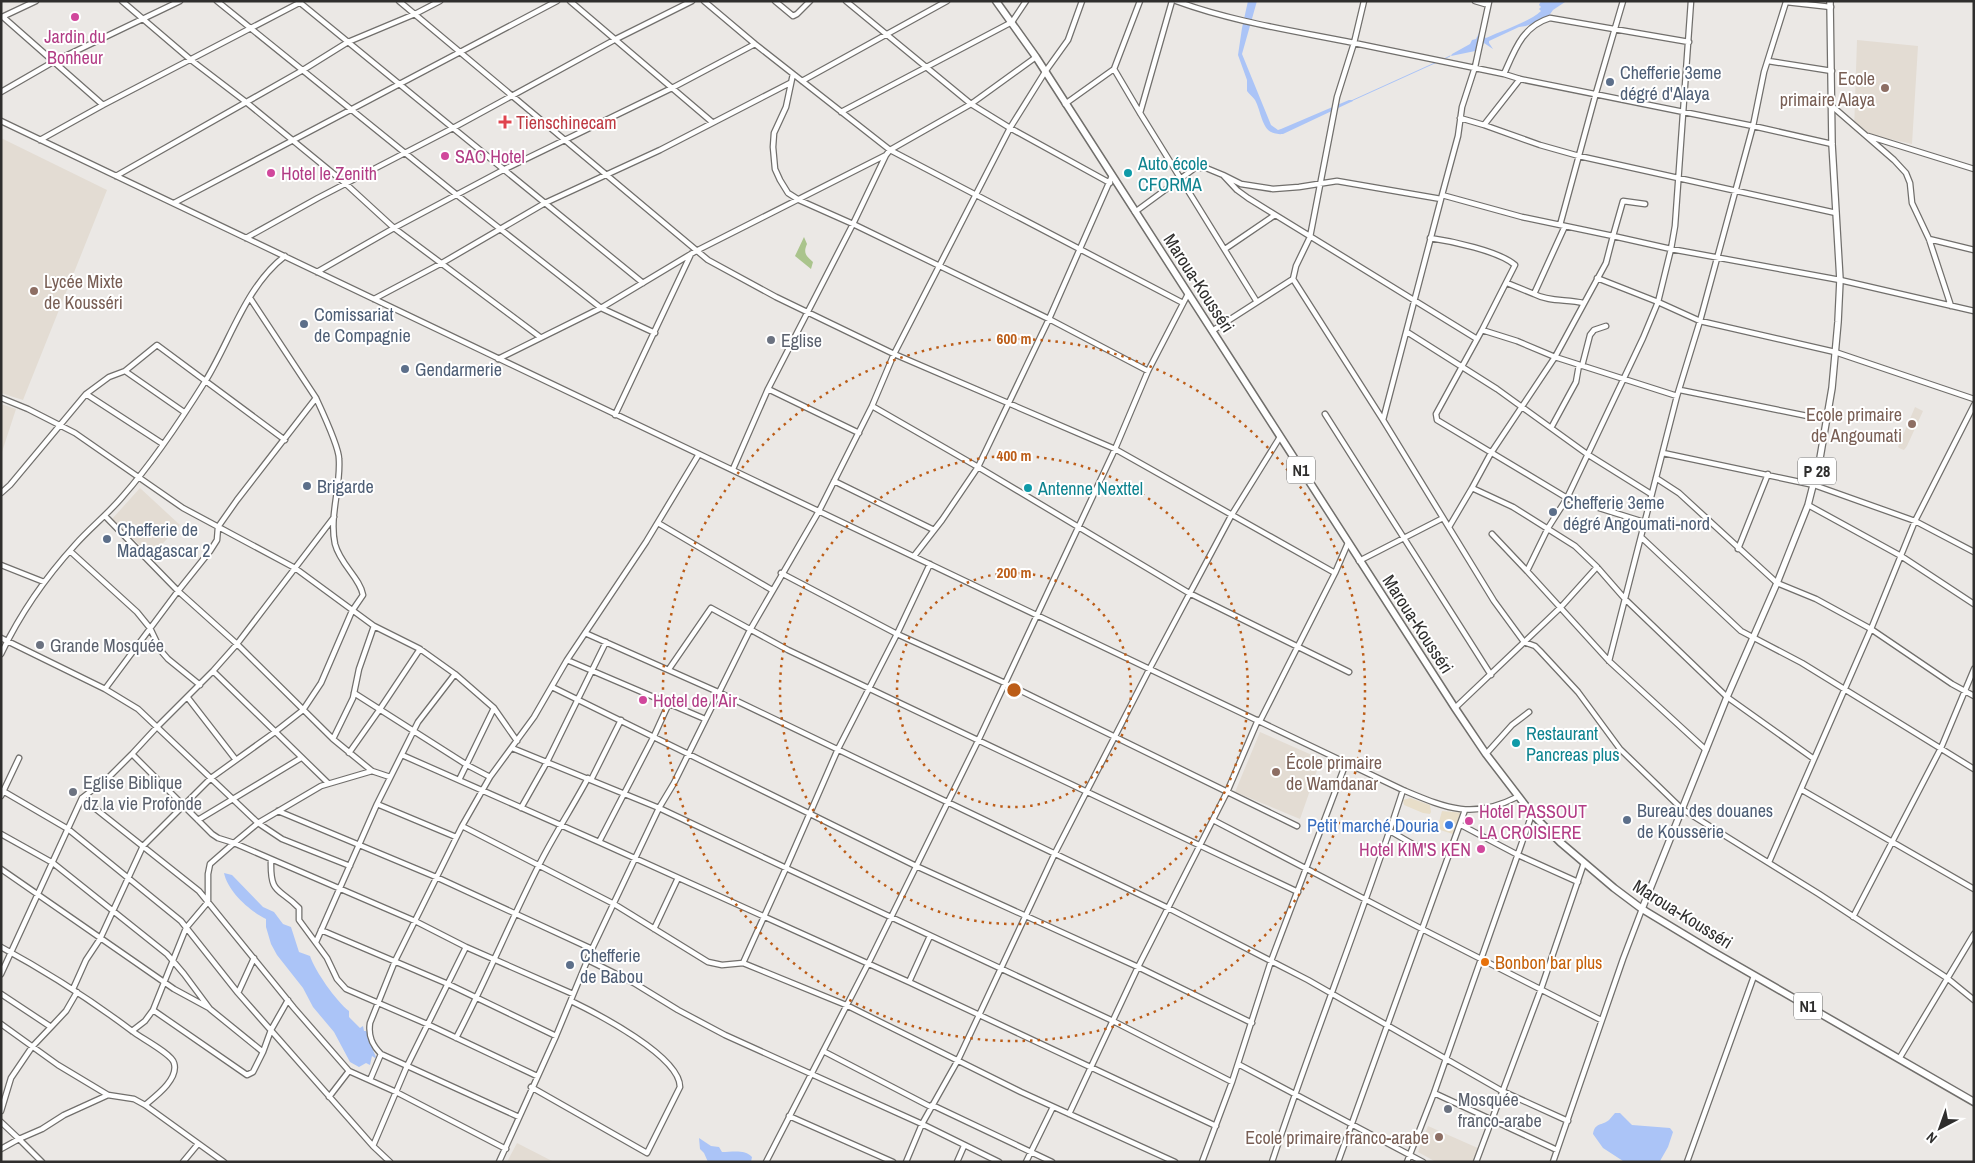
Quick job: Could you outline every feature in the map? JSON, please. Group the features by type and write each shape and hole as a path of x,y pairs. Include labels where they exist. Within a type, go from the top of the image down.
{"highway":[{"name":"Maroua-Kousséri","path":"996,1 1036,57 1111,179 1135,212 1455,708 1517,797 1532,814 1584,863 1642,909 1754,976 1974,1102"}],"main road":[{"name":"P 28","path":"1642,909 1727,697 1777,583 1814,485 1827,420 1835,352 1840,280 1832,144 1830,4"}],"street":[{"path":"36,1 2,18 103,105"},
{"path":"122,1 191,60 246,102 292,142 346,184 394,228 540,337"},
{"path":"1,92 53,62 180,1"},
{"path":"217,1 601,308 655,333"},
{"path":"399,1 606,175 694,253 721,269 894,354 1115,449 1335,573"},
{"path":"116,176 303,70 348,42 415,14 440,1"},
{"path":"174,204 350,109 462,53 557,1"},
{"path":"570,1 712,122"},
{"path":"246,238 405,152 512,97 616,39 692,1"},
{"path":"704,1 755,44 890,150 1183,303"},
{"path":"775,1 793,16 810,1"},
{"path":"846,1 970,104 1010,128 1111,179 1049,319 978,467 914,556"},
{"path":"802,81 947,1"},
{"path":"841,112 1012,22 1026,1"},
{"path":"499,1162 531,1087 556,1036 592,949 659,808 689,753 750,630 781,573 819,511 872,406 894,354 1010,128 1045,72 1068,40 1082,1"},
{"path":"1065,104 1114,69 1140,1"},
{"path":"1140,114 1172,1"},
{"path":"1176,1 1250,21 1832,144"},
{"path":"1212,331 1293,279 1296,266 1310,237 1337,97 1354,43 1364,1"},
{"path":"1383,420 1458,136 1462,107 1475,68 1489,2 1485,4 1475,1"},
{"path":"1534,294 1562,226 1596,93 1623,1"},
{"path":"1527,571 1548,528 1567,498 1624,379 1658,302 1671,249 1679,177 1691,1"},
{"path":"1610,661 1651,494 1677,396 1700,321 1753,126 1764,72 1785,1 1830,4"},
{"path":"40,140 300,2 643,283"},
{"path":"1504,74 1518,44 1531,27 1539,21 1550,18 1689,42"},
{"path":"317,272 394,228 505,169 672,88 755,44"},
{"path":"733,469 768,389 853,224 886,155 890,150 970,104 1036,57"},
{"path":"1768,62 1832,71"},
{"path":"1114,69 1257,302"},
{"path":"793,74 786,107 774,133 774,161 784,187 799,200 853,224 1049,319 1148,371"},
{"path":"1484,125 1520,79"},
{"path":"374,299 442,263 545,203 660,150 790,83"},
{"path":"1832,106 1894,160 1906,173 1910,183 1912,203 1929,239 1951,306"},
{"path":"1460,118 1579,156 1836,213"},
{"path":"1,121 615,415 733,469 1037,616 1150,668 1402,790 1438,805 1465,810 1490,808 1517,797"},
{"path":"1865,135 1974,169"},
{"path":"498,359 601,308 694,253 886,155"},
{"path":"1135,212 1198,167 1206,168 1240,184 1279,190 1337,181 1348,182 1442,197 1562,226 1671,249 1840,280 1974,311"},
{"path":"1223,175 1237,190 1275,215 1476,339"},
{"path":"1449,528 1491,453 1555,357 1598,278 1609,255 1623,201 1645,204"},
{"path":"1225,250 1275,215"},
{"path":"1430,238 1455,242 1513,263 1515,267 1462,365 1436,417 1437,420 1567,498 1644,522"},
{"path":"1929,239 1974,250"},
{"path":"615,415 694,253"},
{"path":"1,654 28,605 44,582 138,478 163,444 206,379 250,298 270,269 285,256"},
{"path":"1598,278 1700,321 1835,352 1974,399"},
{"path":"1293,279 1383,420 1494,601 1524,642 1535,646 1578,692 1620,749 1682,809 1769,862 1947,978 1974,1000"},
{"path":"1507,283 1546,298 1584,303"},
{"path":"768,1161 948,802 1115,449 1148,371 1188,294"},
{"path":"1,1111 11,1078 32,1047 66,1011 86,960 100,939 143,846 211,778 276,732 303,710 326,674 352,612 363,595 339,557 335,543 334,517 339,457 316,398 250,298"},
{"path":"1551,428 1576,382 1590,335 1594,330 1606,326"},
{"path":"1482,330 1517,341 1555,357 1677,396"},
{"path":"1407,332 1462,365 1587,454 1651,494"},
{"path":"1,493 10,485 86,394 109,377 125,371 157,344 285,440"},
{"path":"125,371 184,412"},
{"path":"768,389 858,433"},
{"path":"1680,390 1827,420"},
{"path":"86,394 163,444"},
{"path":"1,398 28,409 92,444 183,508 294,568 352,612 374,626 420,649 455,674 494,708 517,741"},
{"path":"105,689 217,540 218,528 237,500 316,398"},
{"path":"1769,862 1845,690 1915,522 1974,405"},
{"path":"872,406 1189,593 1297,648 1349,672"},
{"path":"1326,414 1405,536 1491,675"},
{"path":"906,1162 931,1106 958,1060 1055,853 1150,668 1231,516 1280,438"},
{"path":"519,1117 381,1054 372,1043 368,1030 395,961 456,837 490,777 517,741 552,687 585,632 658,523 699,454"},
{"path":"1663,454 1768,474 1814,485 1915,522 1974,552"},
{"path":"1738,549 1768,474"},
{"path":"1656,478 1679,493 1777,583 1816,599 1871,629 1952,684 1974,696"},
{"path":"834,481 934,530"},
{"path":"1472,488 1513,507 1575,546 1597,567 1625,599 1727,697 1814,759"},
{"path":"1808,505 1901,556 1974,604"},
{"path":"105,516 178,590 237,644 333,740 372,771 390,777"},
{"path":"1,974 82,798 108,778 213,671 237,644 334,517"},
{"path":"1359,561 1443,518"},
{"path":"658,523 772,590"},
{"path":"1492,534 1610,661 1706,750"},
{"path":"1641,537 1729,620 1754,638 1802,663 1974,769"},
{"path":"1069,1114 1138,967 1227,792 1259,721 1335,573 1348,543"},
{"path":"70,551 137,612 150,628 161,651 200,685"},
{"path":"743,963 838,749 870,689 930,564"},
{"path":"1,565 44,582"},
{"path":"1455,708 1561,608 1597,567"},
{"path":"781,573 897,634 1005,683 1297,826"},
{"path":"669,669 711,608 788,650 1298,892"},
{"path":"333,740 354,693 359,669 374,626"},
{"path":"585,632 718,692 1168,908 1330,993 1502,1091 1568,1121"},
{"path":"1,638 105,689 138,710 258,823 282,838 350,866"},
{"path":"521,808 547,762 606,642"},
{"path":"349,753 420,649"},
{"path":"567,660 705,719"},
{"path":"1853,917 1941,748 1974,669"},
{"path":"213,671 328,783"},
{"path":"316,942 377,804 421,716 455,674"},
{"path":"552,687 916,866 1138,967 1252,1023"},
{"path":"354,693 467,765 490,777"},
{"path":"188,698 236,760"},
{"path":"599,842 669,703"},
{"path":"459,780 494,708"},
{"path":"1486,754 1512,725 1528,712"},
{"path":"456,1038 496,960 515,914 539,865 560,825 590,779 621,720"},
{"path":"512,748 659,808 1113,1021 1232,1082"},
{"path":"132,754 183,806 218,838 234,843 339,890 415,921 466,947 573,994"},
{"path":"402,755 909,982 1216,1126"},
{"path":"19,758 2,794 68,829 181,922 238,994 373,1146 390,1162"},
{"path":"198,820 301,758"},
{"path":"1202,1162 1232,1082 1271,961 1346,763"},
{"path":"132,1031 145,1022 153,1010 186,928 208,902 210,864 258,823 278,811 328,783 372,771"},
{"path":"1272,1162 1330,993 1390,831 1402,790"},
{"path":"1802,790 1974,889"},
{"path":"82,798 199,891 349,1071 396,1092 506,1149"},
{"path":"377,804 456,837"},
{"path":"1338,1162 1465,810"},
{"path":"278,811 436,877 592,949"},
{"path":"1407,1162 1434,1093 1480,957 1532,814"},
{"path":"1213,820 1602,1020"},
{"path":"1461,825 1518,855 1578,882"},
{"path":"462,826 614,904 708,962 722,965 743,963 846,1005 1053,1107 1175,1162"},
{"path":"1390,831 1416,846"},
{"path":"1,834 52,863 174,961 210,1009"},
{"path":"271,860 270,872 274,887 299,908 299,920 327,958 337,979 346,990 427,1024 537,1076"},
{"path":"1476,1162 1541,989 1584,863"},
{"path":"1,869 100,939 210,1009 263,1052"},
{"path":"654,929 678,878"},
{"path":"1553,1162 1642,909"},
{"path":"321,930 448,984 556,1036"},
{"path":"1899,1059 1974,934"},
{"path":"909,982 930,936"},
{"path":"1,947 118,1019 172,1059 174,1062 174,1074 146,1105"},
{"path":"373,1146 427,1024 466,947"},
{"path":"238,994 254,958"},
{"path":"588,960 634,983 678,1010 725,1035 922,1124 999,1162"},
{"path":"1687,1162 1754,976"},
{"path":"1,994 52,1027"},
{"path":"153,1010 247,1075 253,1072 271,1030 288,1000"},
{"path":"531,1087 647,1153 680,1087 680,1083 671,1067 638,1038 611,1021 571,1001"},
{"path":"1,1024 69,1072 108,1095 134,1099 146,1105 224,1162"},
{"path":"823,1051 931,1106 1052,1162"},
{"path":"370,1080 381,1054"},
{"path":"1238,1064 1423,1162"},
{"path":"329,1097 349,1071"},
{"path":"1434,1093 1557,1150"},
{"path":"1,1149 42,1129 64,1115 108,1095"},
{"path":"1026,1162 1053,1107"},
{"path":"789,1116 893,1162"},
{"path":"1,1122 42,1162"},
{"path":"183,1162 198,1144"},
{"path":"957,1162 964,1146"}],"shaded area":[{"name":"Ecole primaire Alaya","path":"1857,40 1918,46 1912,144 1854,131"},
{"name":"Lycée Mixte de Kousséri","path":"1,138 107,190 23,400 1,393"},
{"path":"1,404 16,409 1,455"},
{"name":"Ecole primaire de Angoumati","path":"1915,407 1923,411 1904,450 1898,447"},
{"path":"140,488 180,525 151,556 112,519"},
{"name":"École primaire de Wamdanar","path":"1260,732 1321,759 1300,819 1235,792"},
{"path":"1410,798 1430,805 1430,814 1404,805 1403,800"},
{"name":"Petit marché Douria","path":"1442,811 1465,813 1456,835 1437,829"},
{"name":"Ecole primaire franco-arabe","path":"1428,1126 1480,1149 1475,1162 1436,1162 1418,1152"},
{"path":"517,1143 554,1162 507,1162"}],"green space":[{"path":"804,237 807,244 806,254 813,262 811,269 795,256"}],"water":[{"path":"1248,1 1257,1 1242,54 1271,125 1278,130 1349,100 1353,101 1283,134 1270,132 1264,123 1255,100 1247,91 1247,80 1238,55"},
{"path":"1541,1 1565,2 1553,10 1548,17 1519,27 1489,41 1493,49 1484,43 1480,50 1451,56 1470,44 1479,33 1486,38 1530,19 1541,11 1539,5"},
{"path":"224,873 232,875 263,907 274,912 283,924 291,927 299,952 310,956 316,970 326,985 349,1011 349,1017 360,1028 363,1026 364,1031 373,1040 372,1048 376,1057 372,1056 370,1065 366,1063 359,1067 350,1062 334,1032 313,1007 303,988 277,955 271,944 266,927 266,919 240,900 230,887"},
{"path":"1615,1113 1620,1113 1632,1125 1670,1128 1673,1132 1668,1147 1660,1161 1623,1161 1603,1148 1593,1134 1594,1130 1597,1126 1609,1120"},
{"path":"699,1138 711,1146 719,1147 722,1152 749,1154 752,1157 751,1162 708,1162 700,1149"}],"waterway":[{"path":"1442,60 1450,56"},
{"path":"1351,101 1437,62"}],"place":[{"name":"Jardin du Bonheur","path":"75,17"},
{"name":"Chefferie 3eme dégré d'Alaya","path":"1610,82"},
{"name":"Ecole primaire Alaya","path":"1885,88"},
{"name":"Tienschinecam","path":"505,122"},
{"name":"SAO Hotel","path":"445,156"},
{"name":"Hotel le Zenith","path":"271,173"},
{"name":"Auto école CFORMA","path":"1128,173"},
{"name":"Lycée Mixte de Kousséri","path":"34,291"},
{"name":"Comissariat de Compagnie","path":"304,324"},
{"name":"Eglise","path":"771,340"},
{"name":"Gendarmerie","path":"405,369"},
{"name":"Ecole primaire de Angoumati","path":"1912,424"},
{"name":"Brigarde","path":"307,486"},
{"name":"Antenne Nexttel","path":"1028,488"},
{"name":"Chefferie 3eme dégré Angoumati-nord","path":"1553,512"},
{"name":"Chefferie de Madagascar 2","path":"107,539"},
{"name":"Grande Mosquée","path":"40,645"},
{"name":"Hotel de l'Air","path":"643,700"},
{"name":"Restaurant Pancreas plus","path":"1516,743"},
{"name":"École primaire de Wamdanar","path":"1276,772"},
{"name":"Eglise Biblique dz la vie Profonde","path":"73,792"},
{"name":"Bureau des douanes de Kousserie","path":"1627,820"},
{"name":"Hotel PASSOUT LA CROISIERE","path":"1469,821"},
{"name":"Petit marché Douria","path":"1449,825"},
{"name":"Hotel KIM'S KEN","path":"1481,849"},
{"name":"Bonbon bar plus","path":"1485,962"},
{"name":"Chefferie de Babou","path":"570,965"},
{"name":"Mosquée franco-arabe","path":"1448,1109"},
{"name":"Ecole primaire franco-arabe","path":"1439,1137"}]}
